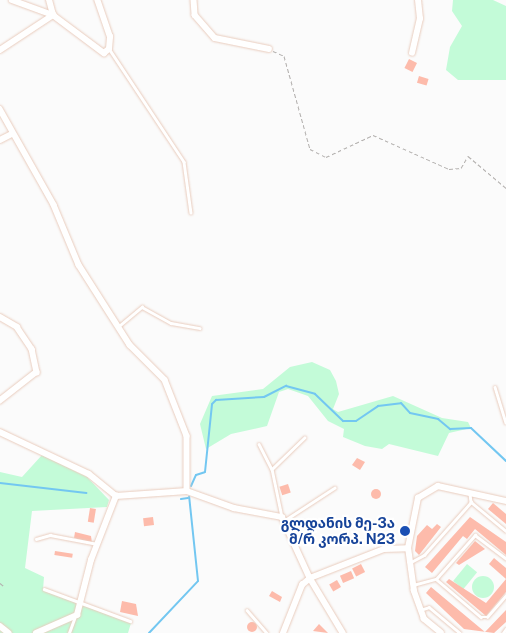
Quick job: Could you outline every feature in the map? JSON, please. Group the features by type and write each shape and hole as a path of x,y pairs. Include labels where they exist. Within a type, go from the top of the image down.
{"street":[{"path":"12,0 53,14 95,50 104,53 109,49 110,37 97,0"},
{"path":"48,0 53,14"},
{"path":"194,0 194,15 215,38 269,50"},
{"path":"412,53 420,19 418,0"},
{"path":"0,50 53,14"},
{"path":"0,109 12,134 54,205 79,265 118,327 165,380 187,436 187,491"},
{"path":"0,140 12,134"},
{"path":"0,317 17,327 32,349 37,372 0,400"},
{"path":"0,432 89,474 116,496 187,491 234,508 283,519 310,578 340,632"},
{"path":"441,633 419,610 413,585 408,548 415,507 428,489 438,486 470,491 506,501"},
{"path":"36,633 74,619 97,544 116,496"},
{"path":"283,633 302,585 310,578 384,549 408,548"},
{"path":"0,626 9,633"}],"lane":[{"path":"109,49 184,162 191,213"},
{"path":"118,327 142,307 171,323 200,328"},
{"path":"495,388 506,422"},
{"path":"272,469 304,438"},
{"path":"259,444 272,469 283,519 334,488"},
{"path":"470,491 471,502 506,531"},
{"path":"410,562 424,554 471,502"},
{"path":"36,539 50,535 97,544"},
{"path":"413,585 436,579 475,535 506,558"},
{"path":"436,579 481,617 487,616 506,595"},
{"path":"44,588 130,621"},
{"path":"419,610 429,607 460,633"},
{"path":"247,610 267,633"},
{"path":"69,633 74,619"},
{"path":"503,633 506,629"}],"path":[{"path":"269,50 284,56 310,149 326,157 373,135 449,169 461,168 468,156 506,188"},
{"path":"0,583 5,587"}],"green space":[{"path":"453,0 493,0 506,6 506,80 458,80 446,70 450,47 462,26 452,11"},
{"path":"312,362 330,370 336,381 339,394 333,409 338,412 393,396 442,418 468,422 471,428 449,433 438,456 389,444 382,449 365,446 343,437 344,429 328,421 308,396 288,389 279,392 267,426 231,434 206,449 200,424 212,396 263,389 290,367"},
{"path":"42,455 87,477 109,500 107,507 32,511 25,568 44,577 43,590 131,623 128,633 0,633 0,472 22,477"},
{"path":"467,564 477,572 463,589 453,581"},
{"path":"483,576 491,579 494,587 491,595 483,598 475,595 472,587 475,579"}],"building":[{"path":"409,59 417,63 412,72 404,68"},
{"path":"419,76 429,79 427,86 417,83"},
{"path":"357,458 365,462 360,470 352,465"},
{"path":"288,484 291,493 282,495 279,487"},
{"path":"374,489 378,489 381,494 380,498 374,499 371,496 371,492"},
{"path":"493,503 506,514 506,524 488,509"},
{"path":"90,508 96,509 94,523 88,522"},
{"path":"153,517 154,525 144,526 143,518"},
{"path":"470,517 506,542 506,555 475,529 467,539 463,536 432,573 425,567"},
{"path":"437,524 441,527 419,555 415,551 417,536 427,525 432,529"},
{"path":"75,532 91,536 92,543 74,538"},
{"path":"475,541 485,549 459,565 456,563"},
{"path":"55,551 73,554 72,558 54,555"},
{"path":"494,558 506,568 506,579 489,564"},
{"path":"361,564 365,572 356,577 352,569"},
{"path":"351,571 354,578 343,583 340,576"},
{"path":"449,579 486,603 506,579 506,592 486,616 446,582"},
{"path":"337,580 341,587 333,591 329,584"},
{"path":"431,587 485,632 464,629 426,593"},
{"path":"272,591 282,597 280,602 269,596"},
{"path":"122,601 136,604 138,616 120,612"},
{"path":"506,610 506,622 494,633 485,632"},
{"path":"252,622 257,627 252,632 247,627"},
{"path":"319,624 328,633 313,631"}],"waterway":[{"path":"191,486 196,475 205,472 212,404 216,400 264,397 286,386 315,394 343,421 356,421 378,406 401,403 410,413 438,419 450,429 471,428 506,461"},
{"path":"0,483 86,493"},
{"path":"149,633 198,581 189,496"},
{"path":"181,499 188,498"}],"place":[{"name":"გლდანის მე-3ა მ/რ კორპ. N23","path":"405,531"}]}
